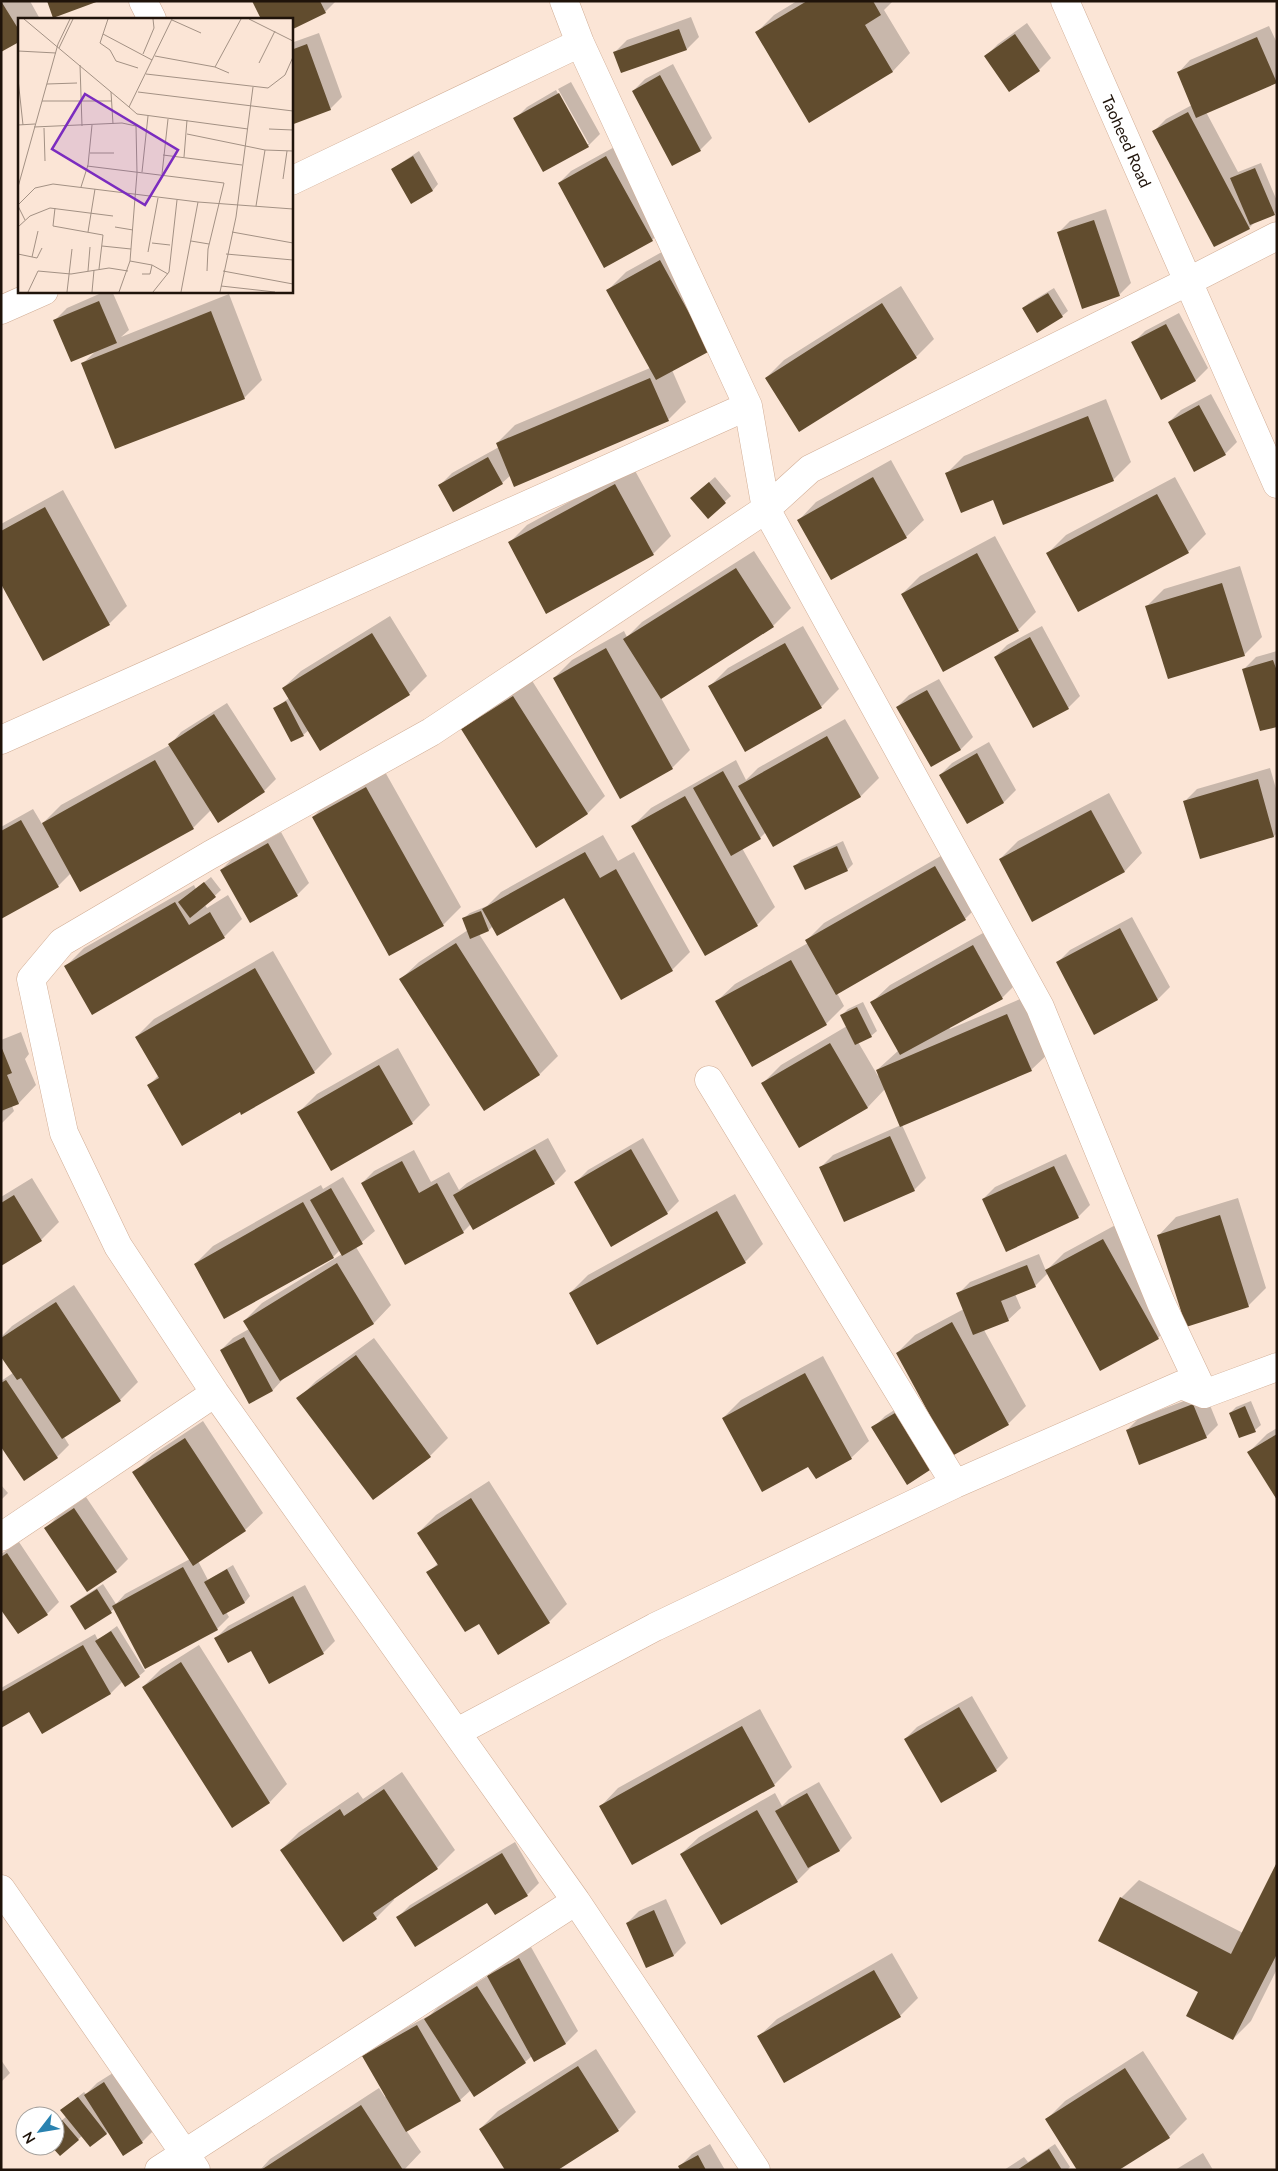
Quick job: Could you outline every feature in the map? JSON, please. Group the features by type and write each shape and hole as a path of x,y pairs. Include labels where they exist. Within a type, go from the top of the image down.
{"street":[{"path":"143,1 152,18"},
{"path":"564,1 580,43 661,213 748,406 766,509 1040,1007 1161,1303 1204,1394"},
{"name":"Taoheed Road","path":"1065,1 1277,484"},
{"path":"292,181 580,43"},
{"path":"756,2170 576,1901 215,1393 118,1246 64,1133 31,979 62,942 210,855 431,732 766,509 810,469 1277,236"},
{"path":"1,310 42,292"},
{"path":"1,740 748,406"},
{"path":"709,1080 955,1484"},
{"path":"457,1732 655,1626 955,1484 1182,1385 1204,1394 1277,1366"},
{"path":"1,1537 215,1393"},
{"path":"1,1889 191,2161"},
{"path":"159,2170 191,2161 576,1901"}],"building":[{"path":"1,1 18,28 18,43 1,52"},
{"path":"47,1 99,1 53,18"},
{"path":"252,1 320,1 326,13 292,30 292,18 260,18"},
{"path":"807,1 873,1 881,15 865,25 893,72 809,123 755,32"},
{"path":"679,29 687,50 621,73 613,52"},
{"path":"1015,34 1040,71 1009,92 984,56"},
{"path":"1257,37 1277,83 1196,118 1177,72"},
{"path":"307,44 331,110 292,125 292,50"},
{"path":"660,75 701,151 672,166 632,91"},
{"path":"559,93 589,147 543,172 513,118"},
{"path":"1188,112 1250,229 1214,247 1152,131"},
{"path":"413,156 433,191 411,204 391,169"},
{"path":"606,156 653,241 604,268 558,183"},
{"path":"1255,168 1275,215 1250,225 1230,178"},
{"path":"1094,220 1120,296 1082,309 1057,232"},
{"path":"660,260 710,351 656,380 606,290"},
{"path":"1048,293 1063,317 1037,333 1022,308"},
{"path":"99,301 117,343 71,362 53,320"},
{"path":"882,303 917,358 799,432 765,378"},
{"path":"211,311 245,399 115,449 81,363"},
{"path":"1166,324 1196,381 1161,400 1131,342"},
{"path":"650,378 669,421 514,487 496,443"},
{"path":"1199,405 1226,455 1194,472 1168,422"},
{"path":"1088,416 1114,481 1003,525 993,500 961,513 945,473"},
{"path":"488,457 503,484 453,512 438,485"},
{"path":"873,477 907,538 831,580 797,520"},
{"path":"709,482 726,503 708,519 690,498"},
{"path":"615,484 654,555 546,614 508,542"},
{"path":"1157,494 1189,553 1078,612 1046,553"},
{"path":"45,507 110,625 43,661 1,584 1,531"},
{"path":"977,553 1019,631 943,672 901,594"},
{"path":"736,568 774,627 661,699 623,639"},
{"path":"1222,583 1245,656 1168,679 1145,606"},
{"path":"372,633 410,695 320,751 282,688"},
{"path":"1030,637 1069,709 1033,728 994,657"},
{"path":"785,643 822,708 745,752 708,686"},
{"path":"606,648 673,769 620,799 553,678"},
{"path":"1273,660 1277,671 1277,727 1260,731 1242,669"},
{"path":"927,690 961,750 931,767 896,707"},
{"path":"513,696 588,814 536,848 461,729"},
{"path":"286,701 304,736 291,742 273,708"},
{"path":"214,714 265,792 218,823 168,744"},
{"path":"827,736 861,797 773,847 738,786"},
{"path":"977,753 1004,803 967,824 939,775"},
{"path":"155,760 194,829 80,892 42,823"},
{"path":"723,771 761,839 731,856 693,788"},
{"path":"1258,779 1274,837 1200,859 1183,801"},
{"path":"366,787 444,926 389,956 312,817"},
{"path":"685,796 758,926 705,956 631,826"},
{"path":"1091,810 1125,872 1032,922 999,859"},
{"path":"21,820 59,887 1,919 1,831"},
{"path":"268,843 298,896 250,923 220,870"},
{"path":"837,846 848,871 805,890 793,866"},
{"path":"585,852 600,878 616,869 673,971 621,1000 564,898 497,936 482,909"},
{"path":"935,866 966,920 836,995 805,940"},
{"path":"204,882 216,897 190,918 178,902"},
{"path":"175,902 189,925 210,912 225,938 92,1015 64,966"},
{"path":"481,911 489,931 470,939 462,918"},
{"path":"1120,928 1158,1000 1094,1035 1056,962"},
{"path":"456,943 540,1075 484,1111 399,979"},
{"path":"973,945 1003,999 900,1055 870,1002"},
{"path":"791,960 827,1025 752,1067 715,1001"},
{"path":"255,968 315,1073 241,1115 240,1112 182,1146 147,1085 159,1078 135,1037"},
{"path":"857,1007 872,1037 855,1045 840,1015"},
{"path":"1007,1014 1032,1071 900,1127 876,1070"},
{"path":"830,1043 868,1108 799,1148 761,1083"},
{"path":"1,1046 12,1073 7,1075 19,1104 1,1111"},
{"path":"379,1065 413,1124 331,1171 297,1112"},
{"path":"890,1136 915,1191 844,1222 819,1167"},
{"path":"535,1149 555,1184 473,1230 453,1195"},
{"path":"631,1149 668,1214 611,1247 574,1182"},
{"path":"402,1161 419,1193 437,1183 464,1233 405,1265 361,1183"},
{"path":"1054,1166 1079,1218 1006,1252 982,1199"},
{"path":"331,1188 363,1244 342,1256 310,1200"},
{"path":"14,1195 42,1241 1,1266 1,1203"},
{"path":"303,1202 334,1258 224,1319 194,1264"},
{"path":"717,1211 746,1263 597,1345 569,1293"},
{"path":"1220,1215 1249,1307 1186,1327 1157,1235"},
{"path":"1103,1239 1159,1339 1100,1371 1045,1270"},
{"path":"337,1263 374,1324 280,1381 243,1321"},
{"path":"1027,1265 1036,1287 1001,1301 1009,1321 973,1335 956,1293"},
{"path":"56,1302 121,1401 62,1439 21,1378 17,1380 1,1357 1,1338"},
{"path":"952,1322 1009,1425 952,1456 896,1353"},
{"path":"244,1337 273,1391 249,1404 220,1350"},
{"path":"356,1355 431,1457 373,1500 296,1398"},
{"path":"805,1373 852,1459 816,1479 808,1467 762,1492 722,1418"},
{"path":"6,1380 58,1458 24,1481 1,1447 1,1383"},
{"path":"1193,1404 1207,1438 1139,1465 1126,1430"},
{"path":"1245,1406 1256,1432 1239,1438 1229,1413"},
{"path":"895,1413 930,1470 907,1485 871,1427"},
{"path":"1277,1434 1277,1500 1247,1452"},
{"path":"185,1438 246,1531 193,1566 132,1472"},
{"path":"471,1498 550,1623 498,1655 479,1624 465,1632 426,1572 438,1565 417,1533"},
{"path":"74,1508 117,1572 87,1592 44,1528"},
{"path":"7,1553 48,1615 18,1634 1,1610 1,1557"},
{"path":"183,1567 218,1630 145,1669 112,1606"},
{"path":"227,1569 245,1603 223,1615 204,1582"},
{"path":"97,1589 112,1613 85,1630 70,1606"},
{"path":"293,1596 324,1654 269,1684 251,1651 228,1663 214,1638"},
{"path":"111,1631 140,1677 125,1687 95,1641"},
{"path":"83,1645 111,1694 42,1734 29,1712 1,1728 1,1692"},
{"path":"181,1662 270,1803 232,1828 142,1687"},
{"path":"959,1707 997,1771 941,1803 904,1739"},
{"path":"742,1726 775,1786 632,1865 599,1806"},
{"path":"384,1789 438,1869 373,1913 377,1919 343,1942 280,1850 340,1809 344,1816"},
{"path":"807,1793 840,1851 808,1868 775,1811"},
{"path":"757,1810 798,1882 721,1925 680,1854"},
{"path":"502,1853 528,1896 495,1915 487,1903 415,1947 396,1917"},
{"path":"1277,1862 1277,1954 1233,2040 1186,2016 1198,1992 1098,1941 1120,1897 1231,1954"},
{"path":"654,1910 674,1956 646,1968 626,1923"},
{"path":"519,1958 566,2044 534,2062 487,1976"},
{"path":"874,1970 901,2017 784,2083 757,2036"},
{"path":"477,1986 526,2063 474,2097 424,2019"},
{"path":"417,2025 461,2101 406,2132 362,2056"},
{"path":"578,2066 619,2131 558,2170 505,2170 479,2129"},
{"path":"1125,2068 1170,2138 1119,2170 1077,2170 1045,2119"},
{"path":"104,2082 143,2143 123,2156 84,2095"},
{"path":"78,2097 107,2134 90,2147 65,2116 65,2106"},
{"path":"361,2105 403,2170 261,2170"},
{"path":"65,2124 79,2140 65,2152"},
{"path":"1049,2149 1062,2170 1017,2170"},
{"path":"698,2155 706,2170 680,2170 678,2166"}]}
